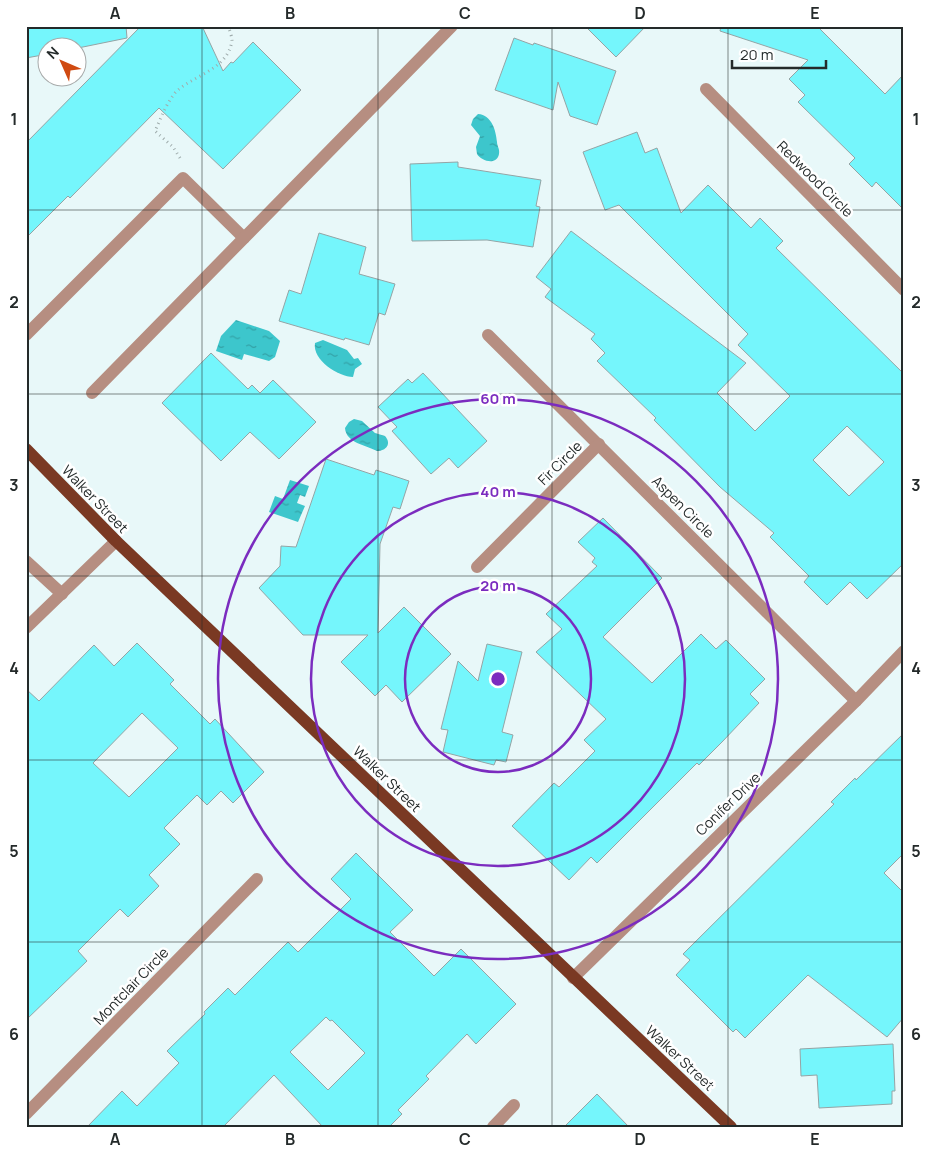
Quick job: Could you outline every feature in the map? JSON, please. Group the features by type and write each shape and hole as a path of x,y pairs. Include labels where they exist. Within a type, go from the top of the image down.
{"main road":[{"name":"Walker Street","path":"26,449 116,541 731,1127"}],"street":[{"path":"92,393 452,26"},
{"name":"Redwood Circle","path":"706,89 904,290"},
{"path":"26,335 183,178 244,238"},
{"name":"Aspen Circle","path":"488,335 600,444 856,701"},
{"name":"Fir Circle","path":"477,567 600,444"},
{"path":"26,628 116,541"},
{"path":"26,560 62,594"},
{"name":"Conifer Drive","path":"573,978 856,701 904,651"},
{"name":"Montclair Circle","path":"26,1114 257,879"},
{"path":"493,1127 514,1105"}],"path":[{"path":"183,178 182,160 173,147 155,132 166,106 177,92 218,66 228,51 232,40 228,26"}],"water":[{"path":"478,114 487,117 494,129 499,152 498,158 492,161 485,160 477,154 476,147 480,136 471,125 473,119"},
{"path":"236,320 269,331 280,341 275,357 269,361 244,354 242,360 216,351 221,336"},
{"path":"323,340 347,350 354,359 358,358 362,364 355,369 353,377 334,371 322,361 315,349 315,343"},
{"path":"354,419 362,421 375,433 385,436 388,442 387,447 377,451 357,443 349,437 345,428"},
{"path":"290,480 309,486 305,497 300,495 297,503 305,506 298,522 269,512 275,496 283,499"}],"building":[{"path":"26,26 126,26 127,38 88,46 88,38 38,38 38,56 26,58"},
{"path":"141,26 202,26 223,71 253,42 301,90 223,169 159,108 70,198 68,196 26,238 26,143 80,88 88,88 88,80"},
{"path":"585,26 646,26 616,57"},
{"path":"721,26 817,26 885,94 904,74 904,210 876,182 872,187 849,164 855,158 798,102 805,95 789,79 808,60 720,31"},
{"path":"514,38 616,71 597,125 570,116 558,82 553,110 495,90"},
{"path":"637,132 645,153 657,148 681,213 708,185 751,228 760,218 783,241 776,248 904,374 904,563 867,599 850,582 827,605 804,582 809,576 770,537 774,533 720,487 654,420 656,418 597,361 605,353 591,339 595,334 545,297 551,289 536,277 571,231 746,363 717,393 755,431 790,396 738,345 748,334 619,205 605,210 583,152","holes":["847,426 884,462 849,496 813,460"]},
{"path":"458,162 458,167 541,180 536,206 540,207 533,247 487,240 412,241 410,164"},
{"path":"319,233 366,247 359,274 395,284 385,315 379,313 369,345 345,338 344,340 279,321 289,290 301,294"},
{"path":"211,353 248,389 252,385 260,393 273,380 316,422 279,459 250,432 221,461 162,403"},
{"path":"423,373 487,441 458,468 449,458 431,474 392,431 397,427 378,407 408,379 412,383"},
{"path":"326,459 374,475 376,470 409,481 400,509 393,507 380,544 378,633 404,607 451,654 402,702 386,685 375,696 341,662 368,635 303,635 259,588 280,566 281,546 296,547"},
{"path":"603,518 662,578 603,637 652,683 701,634 716,649 726,640 765,679 750,694 759,703 722,742 699,765 697,763 597,863 591,857 569,880 512,826 554,783 559,787 595,751 584,740 606,719 536,652 562,629 546,614 597,566 592,562 595,558 578,542"},
{"path":"137,643 174,680 170,684 210,724 215,719 264,772 233,803 221,791 207,805 197,795 164,828 180,844 149,875 159,886 128,917 120,909 78,951 87,961 26,1020 26,689 39,701 94,645 114,666","holes":["142,713 178,748 129,797 93,763"]},
{"path":"487,644 522,652 502,732 513,735 506,762 496,760 494,765 443,752 448,730 441,729 458,661 478,681"},
{"path":"904,733 904,853 884,873 904,893 904,1017 887,1037 808,975 745,1038 736,1029 733,1032 676,975 690,960 683,954 834,804 831,802 855,778 856,780"},
{"path":"356,853 413,910 390,932 434,976 461,949 516,1004 476,1044 467,1034 426,1076 429,1079 398,1110 402,1114 389,1127 323,1127 274,1075 223,1127 87,1127 122,1091 137,1106 179,1063 167,1051 205,1014 204,1012 228,988 235,995 288,942 298,952 351,899 331,879","holes":["326,1017 330,1021 332,1020 365,1053 328,1090 290,1052"]},
{"path":"893,1044 895,1091 892,1091 892,1104 819,1108 817,1075 801,1076 800,1049"},
{"path":"597,1094 629,1127 564,1127"}]}
